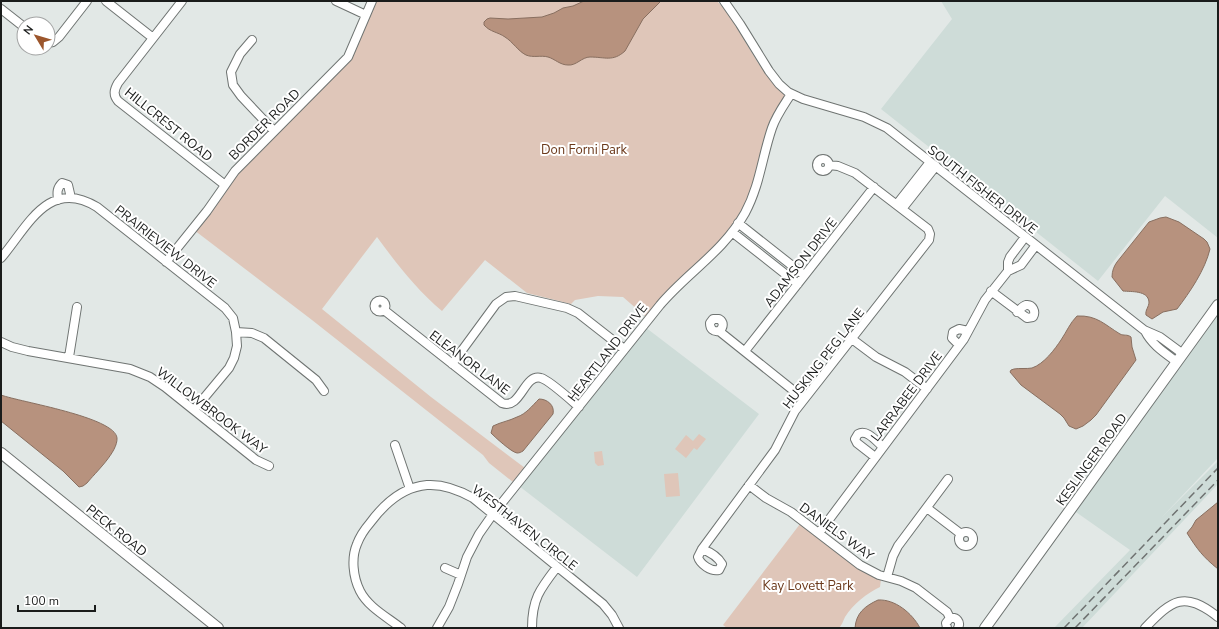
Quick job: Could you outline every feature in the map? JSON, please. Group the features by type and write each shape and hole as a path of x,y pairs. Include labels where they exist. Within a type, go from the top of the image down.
{"main road":[{"name":"KESLINGER ROAD","path":"985,628 1218,305"},
{"name":"PECK ROAD","path":"1,453 218,628"}],"street":[{"path":"56,40 87,1"},
{"path":"106,1 153,38"},
{"name":"HILLCREST ROAD","path":"182,1 118,83 115,88 115,97 118,101 224,185"},
{"path":"336,1 366,15"},
{"name":"BORDER ROAD","path":"166,262 207,211 235,171 348,57 372,1"},
{"path":"724,1 740,24 768,71 779,84 791,94"},
{"path":"1,9 16,21"},
{"path":"252,40 240,54 231,72 233,85 241,96 274,131"},
{"name":"SOUTH FISHER DRIVE","path":"791,94 813,102 854,113 887,128 1144,331 1160,337 1180,358"},
{"name":"HEARTLAND DRIVE","path":"437,628 449,607 467,557 493,514 667,296 685,278 714,254 738,223 748,206 757,185 775,120 791,94"},
{"path":"900,207 933,164"},
{"name":"HUSKING PEG LANE","path":"702,549 777,446 792,416 804,399 929,240 930,234 928,229 874,187 851,171 838,166 829,165"},
{"path":"58,200 58,187 62,183 68,185 71,198"},
{"name":"ADAMSON DRIVE","path":"745,351 874,187"},
{"name":"PRAIRIEVIEW DRIVE","path":"1,258 32,218 47,204 58,200 71,198 82,200 97,207 225,308 233,318 236,332 236,352 231,363 194,410"},
{"path":"738,223 804,276"},
{"path":"732,232 798,284"},
{"name":"LARRABEE DRIVE","path":"1008,271 1008,262 1010,257 1025,237"},
{"name":"LARRABEE DRIVE","path":"819,533 959,345 991,292 1008,271 1021,265 1036,245"},
{"path":"991,292 1018,312"},
{"path":"452,364 496,304 511,296 523,296 572,309 624,349"},
{"path":"69,357 77,307"},
{"name":"ELEANOR LANE","path":"384,310 499,401 505,404 514,401 529,382 534,378 538,378 545,380 579,407"},
{"path":"959,345 952,338 953,332 959,329 968,331"},
{"path":"719,331 804,399"},
{"path":"236,332 252,333 264,338 316,380 324,391"},
{"path":"852,339 876,357 905,372 927,389"},
{"name":"WILLOWBROOK WAY","path":"1,342 28,351 122,367 139,372 157,380 256,460 269,466"},
{"path":"875,457 857,443 855,440 858,434 861,432 867,433 883,447"},
{"path":"395,445 410,489"},
{"path":"886,577 898,546 948,479"},
{"name":"WESTHAVEN CIRCLE","path":"401,628 360,598 360,591 353,566 356,545 360,535 379,510 390,501 410,489 426,485 454,489 473,498 603,604 612,614 619,628"},
{"name":"DANIELS WAY","path":"749,485 766,498 791,512 860,565 872,572 905,582 916,588 946,612 950,618 955,618 958,620 958,628"},
{"path":"927,508 961,534"},
{"path":"445,568 461,575"},
{"path":"532,628 532,616 535,601 543,585 557,568"},
{"path":"1145,628 1162,611 1174,603 1184,601 1196,603 1210,610 1218,617"},
{"path":"947,628 946,623 950,618"}],"shaded area":[{"path":"584,1 661,1 643,19 625,51 617,57 587,57 571,65 562,64 548,57 526,55 508,39 484,25 484,22 490,18 508,19 542,17"},
{"path":"941,1 1218,1 1218,238 1165,196 1098,281 881,109 952,19"},
{"path":"1166,217 1179,222 1204,239 1210,249 1201,273 1177,309 1163,312 1152,319 1146,315 1149,302 1146,295 1139,292 1123,291 1112,277 1112,273 1117,262 1149,222"},
{"path":"1218,311 1218,458 1162,517 1218,461 1218,484 1082,628 1054,628 1130,550 1073,510"},
{"path":"1077,316 1090,317 1105,324 1120,334 1131,337 1136,360 1096,415 1083,426 1076,429 1069,426 1060,414 1021,385 1010,372 1014,369 1032,368 1041,363 1056,348 1070,324"},
{"path":"645,327 759,414 637,577 519,486"},
{"path":"1,395 65,411 101,423 112,430 117,438 114,450 87,483 79,487 63,471 1,421"},
{"path":"539,399 545,400 552,405 553,414 523,451 518,453 514,452 491,433 493,426 523,414"},
{"path":"1218,502 1218,569 1208,561 1187,533 1196,520"},
{"path":"878,600 884,600 897,604 908,612 920,628 855,628 859,614 869,605"}],"green space":[{"name":"Don Forni Park","path":"375,1 717,1 730,17 773,84 782,91 785,97 770,120 757,174 747,200 732,226 716,246 702,260 684,274 666,292 646,317 623,297 598,296 575,300 571,304 527,293 485,260 442,311 407,276 377,237 322,309 431,397 525,468 513,482 489,463 483,455 312,320 194,230 230,181 342,67"},
{"path":"699,434 706,439 697,450 694,448 686,458 675,449 686,435 693,441"},
{"path":"602,451 604,465 598,466 595,463 594,452"},
{"path":"678,473 680,496 666,497 664,474"},
{"name":"Kay Lovett Park","path":"800,524 866,573 881,579 880,587 870,592 856,603 848,612 839,628 727,628 723,625"}],"railway":[{"path":"1064,628 1218,468"},
{"path":"1075,628 1218,480"}]}
